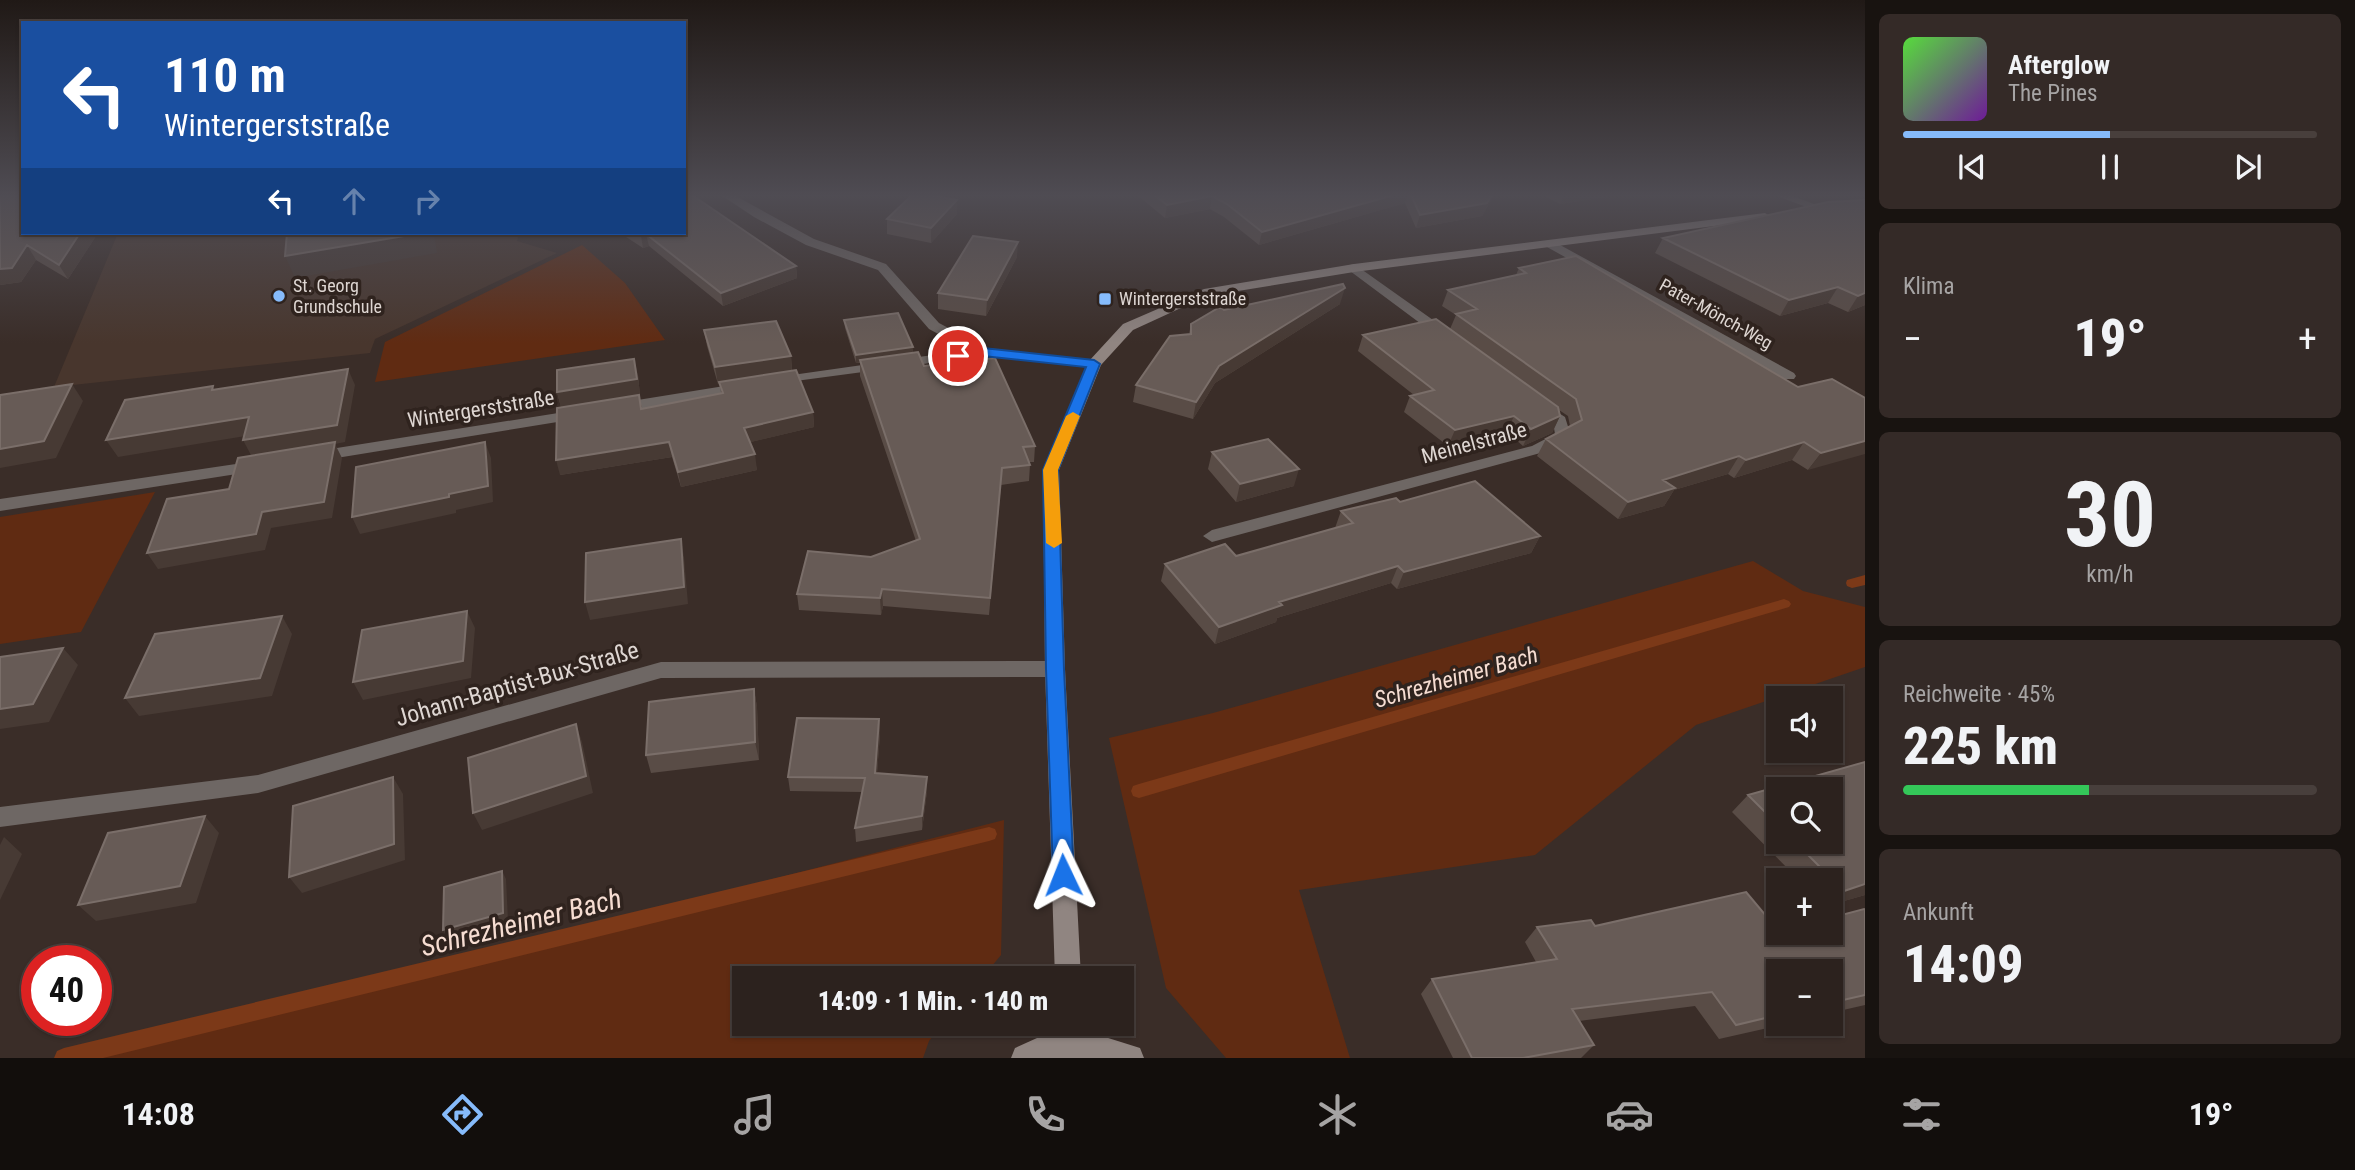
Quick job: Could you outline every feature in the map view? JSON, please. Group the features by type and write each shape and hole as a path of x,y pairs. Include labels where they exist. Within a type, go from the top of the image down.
{"street":[{"path":"817,244 882,267 934,326 983,352"},
{"path":"1067,966 1055,669 1051,470 1094,364 1128,327 1204,293 1354,268 1548,244"},
{"name":"Pater-Mönch-Weg","path":"1552,244 1789,376"},
{"path":"1354,268 1462,348"},
{"name":"Wintergerststraße","path":"307,458 983,352 1094,364"},
{"name":"Meinelstraße","path":"1212,536 1538,449 1563,436 1560,420 1528,396"},
{"path":"0,505 266,465"},
{"name":"Johann-Baptist-Bux-Straße","path":"0,817 258,784 661,670 1055,669"},
{"path":"1025,1058 1068,1036"},
{"path":"1073,1036 1130,1058"}],"shaded area":[{"name":"St. Georg Grundschule","path":"113,244 528,244 557,253 375,339 370,353 54,387"},
{"path":"582,245 625,283 665,340 375,382 385,342"},
{"path":"155,492 81,632 0,644 0,517"},
{"path":"1753,561 1803,591 1865,607 1865,667 1810,686 1766,686 1766,701 1696,725 1535,855 1299,890 1350,1058 1226,1058 1166,988 1109,738 1213,713"},
{"path":"1004,820 1001,955 992,966 732,966 732,1036 933,1036 923,1058 70,1058"}],"building":[{"path":"0,244 73,244 59,265 27,245 12,268 0,269"},
{"path":"286,244 354,244 285,256"},
{"path":"659,244 764,244 796,266 721,293"},
{"path":"968,244 1017,244 987,300 938,293"},
{"path":"1676,244 1865,244 1865,293 1858,296 1838,287 1789,300"},
{"path":"1576,256 1798,387 1832,379 1865,398 1865,441 1821,453 1804,442 1746,460 1739,456 1663,480 1675,488 1628,502 1546,439 1582,420 1576,399 1456,314 1477,309 1448,290 1526,273 1519,268"},
{"path":"1343,284 1345,288 1219,366 1196,402 1136,385 1170,336 1191,334 1191,324 1220,307 1224,310"},
{"path":"898,313 913,347 856,355 844,320"},
{"path":"1436,319 1558,407 1560,416 1531,429 1514,416 1455,430 1410,396 1434,390 1363,335"},
{"path":"776,321 791,356 715,367 704,330"},
{"path":"918,352 924,366 995,358 1035,446 1023,447 1030,465 1002,468 990,598 882,589 880,598 797,594 808,551 871,557 920,539 860,360"},
{"path":"634,359 637,379 557,392 557,370"},
{"path":"348,369 337,425 243,440 249,417 106,440 125,400"},
{"path":"796,370 813,412 744,428 755,454 678,472 669,442 556,460 557,408 639,395 641,409 723,393 719,382"},
{"path":"72,384 44,441 0,449 0,395"},
{"path":"1268,439 1299,469 1240,484 1212,452"},
{"path":"335,442 324,502 262,512 256,534 147,553 167,499 229,489 238,458"},
{"path":"485,442 488,486 352,517 356,467"},
{"path":"1475,481 1540,536 1404,572 1398,566 1279,602 1282,605 1219,627 1165,564 1225,544 1236,556 1353,523 1341,511 1396,498 1400,502"},
{"path":"681,539 684,587 585,602 586,553"},
{"path":"467,611 463,661 353,682 362,630"},
{"path":"282,616 260,678 125,698 155,634"},
{"path":"63,648 33,704 0,709 0,657"},
{"path":"754,689 755,742 646,755 649,702"},
{"path":"797,718 879,719 875,773 927,777 922,816 855,828 865,778 788,777"},
{"path":"576,724 586,776 473,813 468,758"},
{"path":"1865,762 1865,884 1844,891 1843,868 1821,868 1807,854 1843,854 1843,777 1812,777"},
{"path":"393,777 394,844 289,877 293,806"},
{"path":"1766,790 1766,813 1748,795"},
{"path":"205,816 180,886 78,905 108,833"},
{"path":"502,871 503,913 443,930 444,887"},
{"path":"1746,892 1766,916 1766,945 1843,945 1843,915 1864,909 1865,995 1843,1000 1843,959 1766,959 1766,1018 1736,1025 1712,992 1572,1009 1594,1045 1523,1058 1472,1058 1432,979 1557,959 1537,927 1591,920 1595,926"}],"waterway":[{"name":"Schrezheimer Bach","path":"1852,583 1865,580"},
{"name":"Schrezheimer Bach","path":"1139,791 1784,604"},
{"name":"Schrezheimer Bach","path":"64,1058 989,834"}],"slow traffic":[{"path":"1054,543 1051,470 1073,416"}],"place":[{"name":"St. Georg Grundschule","path":"279,296"},
{"name":"Wintergerststraße","path":"1105,299"}],"route":[{"path":"958,356 983,352 1094,364 1051,470 1063,875"}]}
